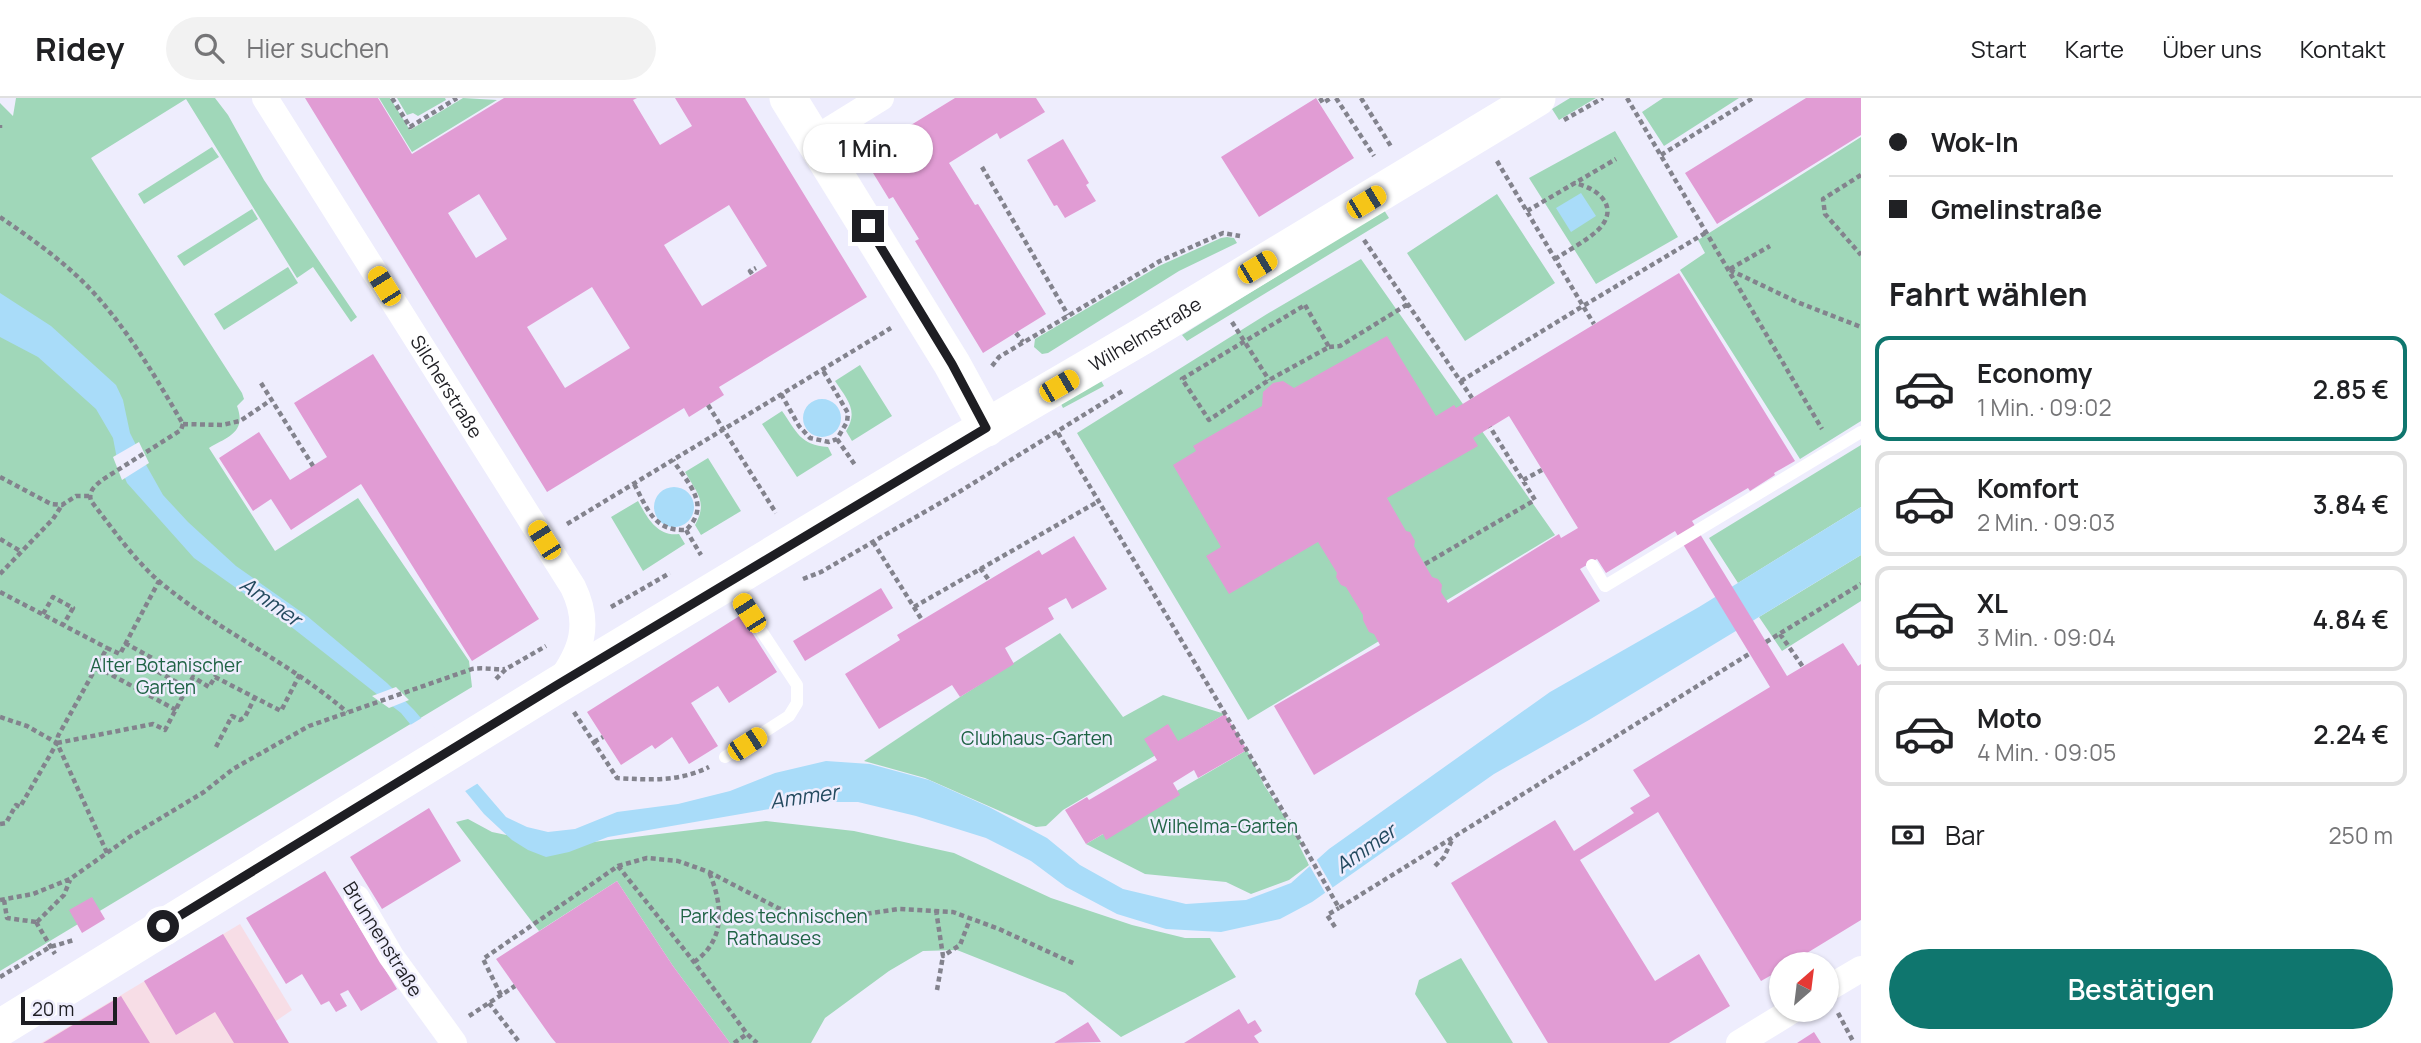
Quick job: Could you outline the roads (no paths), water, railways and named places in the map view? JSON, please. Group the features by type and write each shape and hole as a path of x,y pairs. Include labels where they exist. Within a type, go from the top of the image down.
{"main road":[{"path":"788,98 970,396 986,428"},
{"name":"Wilhelmstraße","path":"0,1027 557,685 1536,98"}],"street":[{"name":"Silcherstraße","path":"265,98 573,587 581,604 582,631 575,656 557,685"},
{"path":"813,139 881,98"},
{"name":"Brunnenstraße","path":"357,898 391,956 449,1037"},
{"path":"1839,982 1861,969"},
{"path":"1739,1043 1773,1022"}],"lane":[{"path":"1592,565 1605,586 1861,432"},
{"path":"725,758 789,716 797,704 797,685 729,582"}],"water":[{"path":"1581,193 1596,216 1571,232 1556,208"},
{"name":"Ammer","path":"0,293 51,326 116,385 123,400 130,433 145,463 163,495 188,522 236,566 307,616 387,683 414,710 506,817 527,827 548,832 575,829 617,812 678,804 730,791 775,773 826,761 870,764 929,780 989,807 1047,838 1080,865 1123,889 1186,904 1246,900 1291,883 1329,849 1550,692 1699,607 1861,507 1861,555 1589,720 1494,774 1312,902 1280,919 1221,932 1166,929 1117,914 1066,887 1031,861 986,838 916,816 858,802 781,807 608,837 569,852 546,857 512,840 484,814 401,713 294,629 194,558 127,483 117,459 113,438 96,409 38,357 0,337"},
{"path":"822,399 836,404 841,418 836,432 822,437 808,432 803,418 808,404"},
{"path":"674,487 688,493 694,507 688,521 674,527 660,521 654,507 660,493"}],"park label":[{"name":"Alter Botanischer Garten","path":"166,676"},
{"name":"Clubhaus-Garten","path":"1037,738"},
{"name":"Wilhelma-Garten","path":"1224,826"},
{"name":"Park des technischen Rathauses","path":"774,927"}]}
